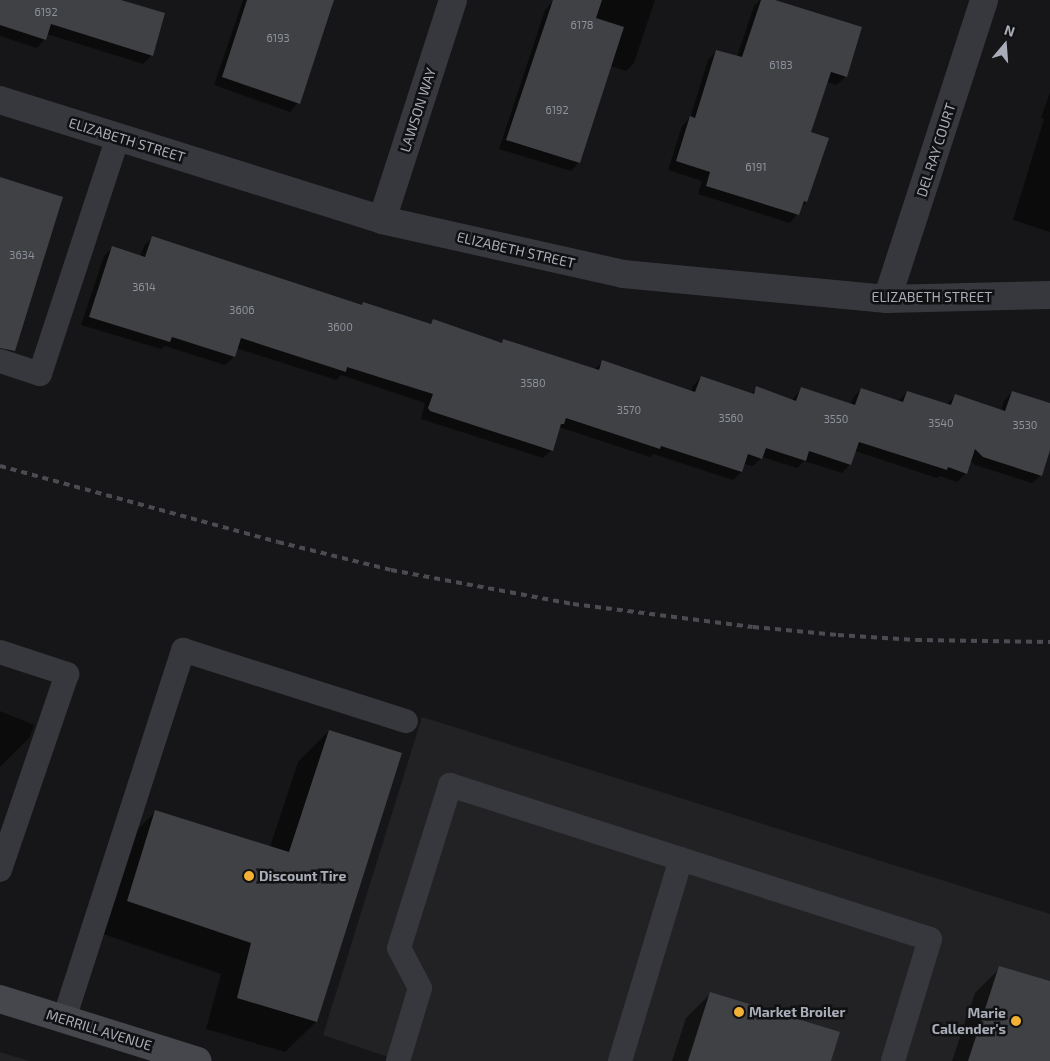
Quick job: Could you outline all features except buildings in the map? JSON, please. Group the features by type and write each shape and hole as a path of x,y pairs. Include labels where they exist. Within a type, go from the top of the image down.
{"street":[{"name":"LAWSON WAY","path":"382,220 453,0"},
{"name":"DEL RAY COURT","path":"887,299 984,0"},
{"name":"ELIZABETH STREET","path":"0,100 382,220 623,274 887,299 1050,295"},
{"name":"MERRILL AVENUE","path":"0,998 198,1061"}],"lane":[{"path":"0,361 40,374 118,137"},
{"path":"64,1019 183,650 406,721"},
{"path":"0,652 67,674 0,870"},
{"path":"398,1061 420,988 399,948 450,785 930,940 893,1061"},
{"path":"620,1061 681,860"}],"shaded area":[{"path":"422,717 1050,914 1050,1061 400,1061 323,1035"},
{"path":"0,1052 29,1061 0,1061"}],"railway":[{"path":"0,466 278,542 391,570 573,604 753,627 838,635 916,640 1050,642"}],"place":[{"name":"Discount Tire","path":"249,876"},
{"name":"Market Broiler","path":"739,1012"},
{"name":"Marie Callender's","path":"1016,1021"}]}
